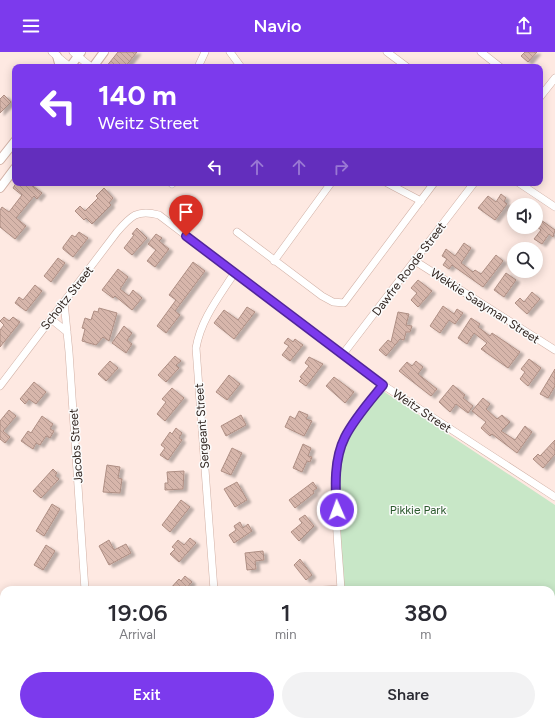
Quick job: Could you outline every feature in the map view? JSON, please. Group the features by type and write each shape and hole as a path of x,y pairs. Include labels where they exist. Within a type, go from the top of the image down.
{"street":[{"path":"94,64 104,52"},
{"path":"199,64 205,52"},
{"path":"230,52 239,64"},
{"path":"387,52 403,64"},
{"path":"481,52 496,64"},
{"path":"72,64 77,53 89,64"},
{"path":"54,54 66,64"},
{"path":"54,54 59,64"},
{"path":"543,93 555,78"},
{"path":"0,160 12,144"},
{"path":"0,188 12,172"},
{"path":"274,261 329,186"},
{"path":"393,186 421,201"},
{"path":"237,232 322,296 333,302 344,303 432,186"},
{"name":"Dawfre Roode Street","path":"343,354 472,186"},
{"path":"524,186 555,207"},
{"name":"Weitz Street","path":"136,214 150,212 159,215 383,385 554,494"},
{"name":"Scholtz Street","path":"0,386 117,232 136,214"},
{"name":"Wekkie Saayman Street","path":"415,261 555,350"},
{"name":"Sergeant Street","path":"214,586 196,348 199,332 205,319 235,272"},
{"name":"Jacobs Street","path":"64,302 85,586"},
{"path":"51,319 67,332"},
{"path":"341,586 336,494 338,460 345,437 383,385"}],"green space":[{"name":"Pikkie Park","path":"380,389 555,505 555,586 342,586 337,474 345,439"}],"building":[{"path":"118,52 137,52 127,64 108,64"},
{"path":"525,52 537,52 528,62 521,56"},
{"path":"4,95 11,102 0,113 0,99"},
{"path":"14,186 33,186 42,193 37,199 34,196 16,218 26,226 15,239 0,227 0,210 2,207 9,212 22,195 13,188"},
{"path":"104,188 113,198 109,203 111,205 92,224 86,218 84,220 75,211 80,206 85,211 98,198 96,196"},
{"path":"501,194 506,198 504,201 507,204 495,220 478,208 488,196 496,202"},
{"path":"543,221 555,230 553,237 549,234 543,243 534,239 538,234 543,234"},
{"path":"137,228 147,238 132,255 124,248 134,235 132,234"},
{"path":"79,232 88,238 73,257 63,249 63,247 72,235 75,237"},
{"path":"156,234 162,238 159,241 169,249 155,267 147,261 156,250 148,244"},
{"path":"464,243 471,248 461,263 473,272 475,270 481,274 496,255 503,261 483,287 452,265 449,269 443,265 447,259 442,256 446,249 455,256"},
{"path":"58,258 65,263 51,282 44,276"},
{"path":"193,262 205,271 175,311 180,315 166,333 157,326 176,300 169,295"},
{"path":"118,269 128,277 120,289 129,296 133,290 142,298 132,310 115,296 113,298 102,290"},
{"path":"506,273 507,278 513,278 516,280 504,297 494,290"},
{"path":"418,280 432,291 418,307 411,300 417,293 411,288"},
{"path":"35,285 42,291 26,311 15,303 19,297 23,300"},
{"path":"532,292 540,299 527,314 515,303 520,298 524,302"},
{"path":"443,306 454,314 457,309 463,313 455,324 449,320 440,333 430,326"},
{"path":"247,307 255,312 234,339 214,323 224,310 238,320"},
{"path":"99,308 117,313 109,341 103,337 96,345 82,341 85,329 82,328 85,318 91,320 94,311 98,312"},
{"path":"398,312 409,314 406,325 412,326 410,332 406,332 404,340 400,339 386,356 379,350 388,340 391,342"},
{"path":"4,317 9,321 13,317 20,322 0,347 0,330 4,325 0,321"},
{"path":"471,318 480,324 478,327 490,336 492,333 520,352 508,368 481,349 487,343 474,333 467,344 458,338"},
{"path":"124,326 132,333 127,340 132,344 126,353 112,343"},
{"path":"288,338 293,342 295,339 303,345 290,361 282,355 289,346 284,343"},
{"path":"175,356 181,361 176,365 179,368 166,382 158,375"},
{"path":"309,357 323,364 306,386 299,381 302,378 300,377 309,366 305,363"},
{"path":"529,359 541,368 528,386 520,379 525,372 521,369"},
{"path":"110,361 118,368 106,381 98,374"},
{"path":"416,361 423,367 418,374 437,389 431,396 399,371 407,362 412,366"},
{"path":"555,369 555,386 548,398 540,394"},
{"path":"229,375 240,384 227,400 216,392"},
{"path":"334,377 354,392 345,403 326,386"},
{"path":"34,382 46,392 36,404 29,399 25,404 20,399"},
{"path":"453,385 465,395 463,398 473,406 468,413 456,404 450,412 439,402"},
{"path":"172,388 184,398 165,421 157,414 166,402 162,399"},
{"path":"483,398 490,404 486,409 497,419 502,415 510,422 501,431 515,440 525,426 532,432 517,453 492,434 490,436 481,428 486,422 472,411"},
{"path":"9,410 16,416 3,431 10,437 5,443 0,439 0,421"},
{"path":"299,411 308,415 306,419 312,421 304,436 285,427 290,416 295,419"},
{"path":"241,415 246,425 226,436 221,426"},
{"path":"42,416 53,424 50,429 54,431 50,438 46,436 40,445 36,443 33,449 21,441 28,431 31,433"},
{"path":"176,428 182,433 179,438 182,440 168,460 160,455 165,448 161,445 170,432 172,434"},
{"path":"555,440 555,454 543,468 533,459 538,454 540,456"},
{"path":"303,444 311,448 308,456 312,457 310,462 307,461 302,472 293,468"},
{"path":"232,448 242,453 231,475 221,471"},
{"path":"107,465 120,467 118,478 122,479 120,493 103,492"},
{"path":"53,469 57,473 55,476 59,479 41,498 33,491"},
{"path":"184,471 183,489 165,490 165,483 168,483 167,472"},
{"path":"237,482 247,500 235,507 224,489"},
{"path":"313,482 317,488 313,491 314,493 295,508 289,500"},
{"path":"181,500 190,507 170,532 162,525"},
{"path":"52,504 60,509 44,536 36,531"},
{"path":"305,515 314,526 299,541 291,532 302,523 299,519"},
{"path":"240,522 243,528 248,524 252,531 234,543 229,535 236,530 234,526"},
{"path":"190,538 196,543 179,562 170,554 175,549 172,547 178,540 184,545"},
{"path":"109,540 114,550 126,544 131,553 109,565 99,546"},
{"path":"46,545 55,551 43,570 34,565"},
{"path":"263,551 264,560 255,561 256,569 247,570 245,553"},
{"path":"300,559 312,575 306,580 294,565"},
{"path":"185,576 192,582 188,586 173,586 179,579 181,581"}],"route":[{"path":"186,236 383,385 345,437 338,460 336,474 337,510"}]}
